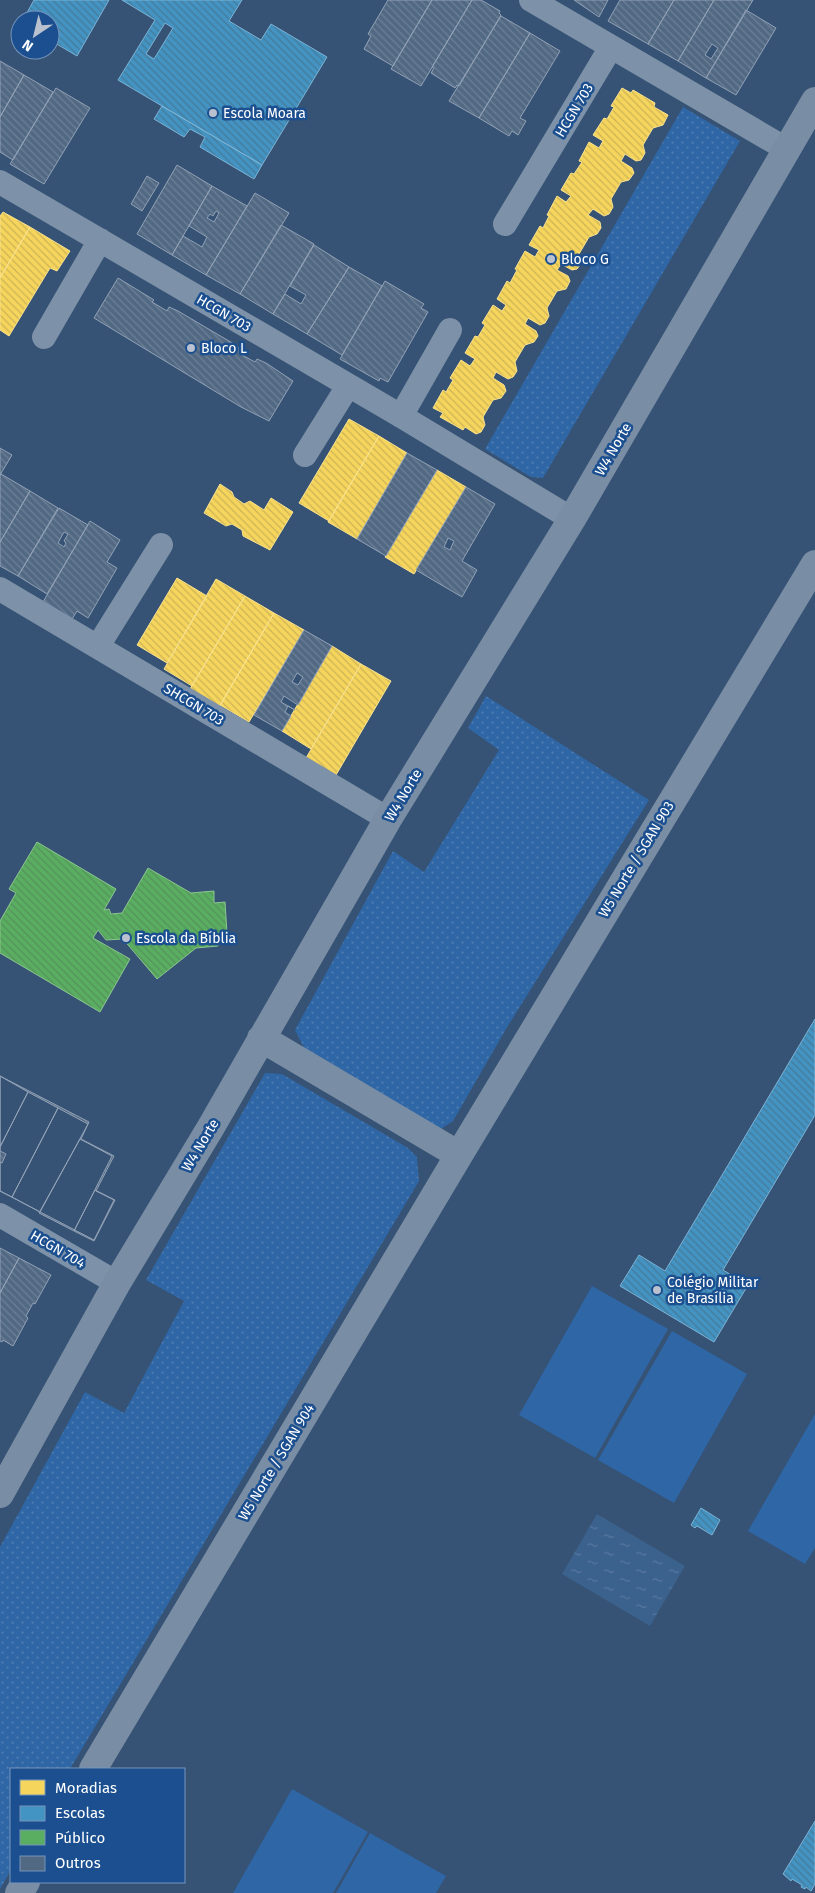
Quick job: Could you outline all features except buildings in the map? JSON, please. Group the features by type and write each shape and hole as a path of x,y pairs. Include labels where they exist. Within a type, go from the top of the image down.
{"main road":[{"name":"W4 Norte","path":"0,1494 117,1283 211,1128 388,819 572,519 815,101"},
{"name":"W5 Norte / SGAN 903","path":"459,1155 815,564"},
{"path":"261,1038 459,1155"},
{"name":"W5 Norte / SGAN 904","path":"94,1768 459,1155"}],"street":[{"path":"531,0 788,150"},
{"name":"HCGN 703","path":"505,224 611,47"},
{"name":"HCGN 703","path":"0,182 401,416 572,519"},
{"path":"44,337 100,240"},
{"path":"401,416 450,330"},
{"path":"305,455 348,386"},
{"path":"98,646 161,545"},
{"name":"SHCGN 703","path":"0,589 388,819"},
{"name":"HCGN 704","path":"0,1215 117,1283"}],"shaded area":[{"path":"683,107 740,141 543,478 531,477 485,449"},
{"path":"486,696 649,800 506,1029 453,1121 441,1129 306,1052 295,1030 393,851 424,872 499,750 468,728"},
{"path":"265,1073 282,1074 408,1148 417,1157 419,1181 71,1768 10,1768 10,1872 0,1889 0,1547 85,1392 124,1413 184,1301 146,1280"},
{"path":"592,1286 668,1329 595,1458 519,1415"},
{"path":"672,1331 747,1374 674,1503 598,1460"},
{"path":"815,1414 815,1548 805,1564 748,1531"},
{"path":"292,1789 368,1832 333,1893 233,1893"},
{"path":"370,1833 446,1876 436,1893 336,1893"}],"water":[{"path":"597,1514 685,1566 650,1626 562,1574"}],"place":[{"name":"Escola Moara","path":"213,113"},
{"name":"Bloco G","path":"551,259"},
{"name":"Bloco L","path":"191,348"},
{"name":"Escola da Bíblia","path":"126,938"},
{"name":"Colégio Militar de Brasília","path":"657,1290"}]}
